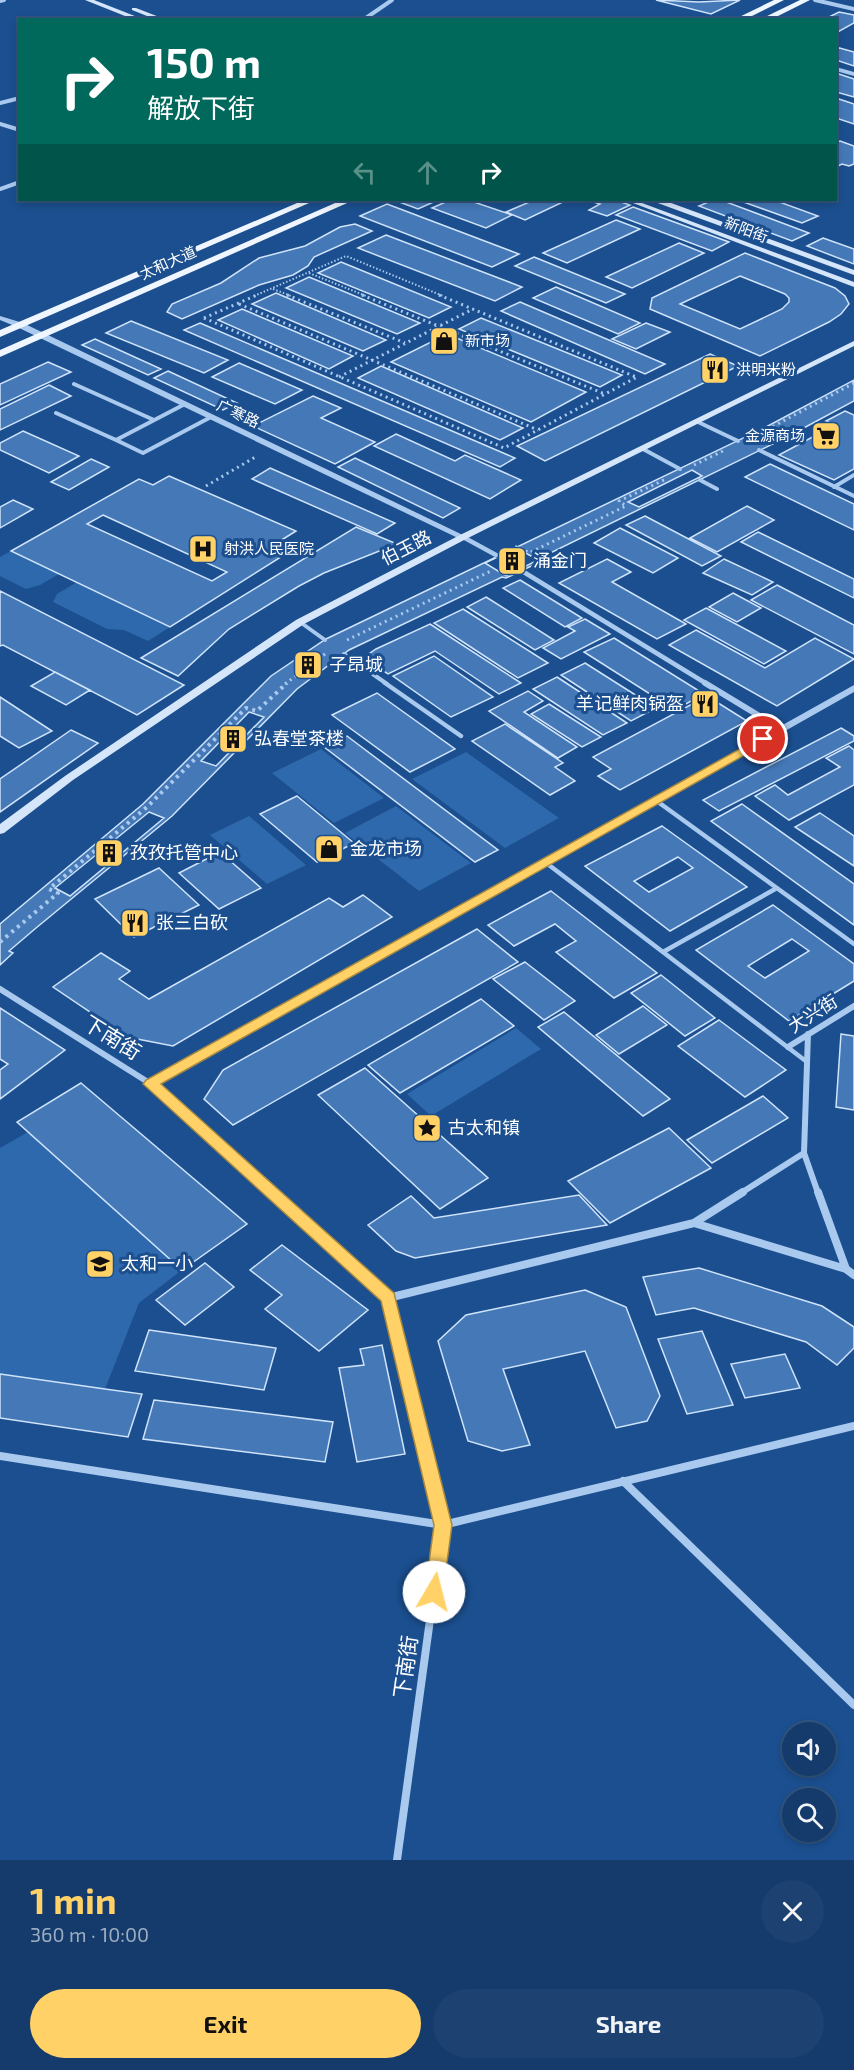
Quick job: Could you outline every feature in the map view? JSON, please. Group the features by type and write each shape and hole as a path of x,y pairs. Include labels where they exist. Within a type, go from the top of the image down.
{"main road":[{"path":"88,0 137,18"},
{"path":"110,0 159,18"},
{"path":"741,18 780,0"},
{"path":"768,18 806,0"},
{"name":"太和大道","path":"0,334 309,201"},
{"name":"太和大道","path":"0,354 347,201"},
{"name":"新阳街","path":"632,201 854,285"},
{"name":"新阳街","path":"661,201 854,273"},
{"name":"伯玉路","path":"0,830 69,778 300,622 463,537 854,343"}],"street":[{"path":"366,18 392,0"},
{"path":"815,0 854,9"},
{"path":"837,69 854,74"},
{"path":"0,103 18,98"},
{"path":"0,124 18,129"},
{"path":"0,189 18,183"},
{"name":"广寒路","path":"0,318 21,325 463,537"},
{"path":"463,537 496,555"},
{"path":"522,570 781,729"},
{"path":"151,1084 854,688"},
{"name":"下南街","path":"0,990 151,1084 388,1298 443,1525 397,1860"},
{"name":"大兴街","path":"788,1047 854,1005"},
{"path":"808,1035 804,1153 846,1269"},
{"path":"388,1298 694,1223 804,1153"},
{"path":"694,1223 846,1269 854,1275"},
{"path":"0,1456 443,1525 854,1426"},
{"path":"623,1481 854,1705"}],"lane":[{"path":"74,384 154,420"},
{"path":"116,440 185,404"},
{"path":"56,413 143,453 211,417"},
{"path":"698,422 738,441"},
{"path":"643,449 681,469"},
{"path":"759,450 854,496"},
{"path":"834,487 854,475"},
{"path":"700,480 717,489"},
{"path":"300,622 325,639"},
{"path":"344,654 461,736"},
{"path":"654,799 854,944"},
{"path":"545,862 807,1063"},
{"path":"663,952 777,888"}],"path":[{"path":"346,256 637,377 504,448 204,318 308,272 346,256"},
{"path":"308,272 605,394"},
{"path":"273,288 406,343"},
{"path":"238,303 538,430"},
{"path":"339,377 474,309"},
{"path":"750,438 854,383"},
{"path":"206,486 274,446"},
{"path":"691,466 731,447"},
{"path":"509,550 518,546 530,553 626,506 619,501 671,476"},
{"path":"338,644 494,570 488,566"},
{"path":"0,942 57,893 49,889 147,807 246,708 257,711 286,683 330,651"}],"shaded area":[{"path":"11,551 59,574 40,585 26,589 0,576 0,557"},
{"path":"77,582 170,627 148,641 124,630 107,629 53,602 57,594"},
{"path":"321,749 384,798 334,823 272,773"},
{"path":"466,752 559,818 505,848 412,779"},
{"path":"396,806 471,863 419,891 345,833"},
{"path":"249,816 306,865 267,884 210,835"},
{"path":"516,1028 541,1049 431,1116 407,1094"},
{"path":"28,1132 182,1270 139,1303 105,1389 0,1374 0,1148"}],"building":[{"path":"656,0 699,2 740,0 711,14"},
{"path":"839,12 854,15 854,23 837,32 837,18 827,18"},
{"path":"837,47 854,52 854,66 837,60"},
{"path":"837,73 854,79 854,97 837,92"},
{"path":"837,98 854,104 854,124 837,118"},
{"path":"840,141 854,146 854,164 837,166 837,142"},
{"path":"397,201 436,201 418,209"},
{"path":"448,201 471,201 512,215 486,228 432,208"},
{"path":"532,201 565,201 525,220 506,212"},
{"path":"590,201 618,201 630,205 607,216 589,210 600,204"},
{"path":"711,201 724,201 809,233 792,241 699,206"},
{"path":"741,201 777,201 818,216 802,223"},
{"path":"387,204 519,254 492,267 360,216"},
{"path":"633,207 729,242 712,251 616,215"},
{"path":"616,220 640,229 567,263 543,253"},
{"path":"355,224 372,231 314,257 308,266 293,275 259,285 182,319 167,312 172,304 221,283 259,258 305,246 340,227"},
{"path":"386,235 522,287 495,301 358,248"},
{"path":"823,238 854,249 854,264 807,246"},
{"path":"679,243 704,253 632,288 606,277"},
{"path":"745,253 835,288 845,296 849,304 841,314 829,322 760,356 650,309 652,298","holes":["740,276 785,294 789,302 782,309 740,329 680,304"]},
{"path":"534,257 625,294 606,303 515,266"},
{"path":"341,262 451,307 429,318 318,273"},
{"path":"309,277 420,323 397,334 286,288"},
{"path":"556,287 640,323 618,334 533,298"},
{"path":"276,293 386,340 363,351 252,304"},
{"path":"520,302 665,364 645,374 501,311"},
{"path":"242,309 353,356 329,369 218,320"},
{"path":"481,318 622,375 600,387 459,329"},
{"path":"131,321 228,360 204,373 106,333"},
{"path":"200,323 515,458 500,467 184,330"},
{"path":"646,323 670,332 636,349 612,339"},
{"path":"447,334 586,392 531,422 391,362"},
{"path":"95,339 161,369 148,375 82,345"},
{"path":"710,354 738,366 545,461 517,446"},
{"path":"48,362 71,372 0,405 0,384"},
{"path":"239,363 302,390 275,404 212,377"},
{"path":"381,366 523,428 500,440 358,378"},
{"path":"168,371 237,403 223,410 154,378"},
{"name":"子昂城","path":"854,380 854,401 787,437 540,558 544,560 506,578 502,577 349,650 297,689 172,816 9,951 13,953 0,965 0,924 143,804 271,676 326,639 766,427"},
{"path":"49,385 71,396 0,430 0,409"},
{"path":"313,396 341,408 321,418 375,442 335,464 253,426"},
{"path":"845,411 854,415 854,469 834,480 779,455 835,425 826,421"},
{"path":"23,431 79,456 49,473 0,450 0,443"},
{"path":"396,434 455,461 465,455 521,480 490,499 374,446"},
{"path":"355,458 460,508 443,518 338,467"},
{"path":"91,459 109,467 69,490 51,482"},
{"path":"770,464 854,504 854,530 745,477"},
{"path":"270,468 395,523 377,534 252,479"},
{"path":"692,470 702,476 639,507 628,502"},
{"path":"169,476 296,531 280,541 295,548 170,627 11,551 139,479 153,485","holes":["103,515 227,572 212,581 87,524"]},
{"path":"13,500 33,509 0,528 0,507"},
{"path":"747,506 774,520 717,552 690,538"},
{"path":"645,516 721,556 702,566 626,525"},
{"path":"356,527 397,544 324,573 299,586 229,629 178,676 141,658"},
{"path":"620,528 678,558 653,573 594,543"},
{"path":"758,532 854,579 854,598 741,542"},
{"name":"涌金门","path":"517,548 538,560 506,576 485,563"},
{"path":"607,559 631,572 612,582 686,624 657,639 559,583"},
{"path":"724,559 773,582 752,595 703,573"},
{"path":"520,580 582,618 565,627 503,588"},
{"path":"777,585 854,625 854,654 751,600"},
{"path":"0,591 184,685 137,715 3,645 0,646"},
{"path":"733,593 761,608 737,622 709,607"},
{"path":"486,597 554,640 535,650 467,607"},
{"path":"706,608 786,651 764,664 684,620"},
{"path":"463,609 548,663 518,678 434,623"},
{"path":"585,619 610,634 561,659 543,648 575,631 568,627"},
{"path":"430,624 521,683 499,694 435,651 388,674 363,658 376,649"},
{"path":"696,630 765,668 815,638 854,659 777,706 669,645"},
{"path":"614,638 704,694 675,710 584,652"},
{"path":"434,656 493,697 451,717 393,676"},
{"path":"585,663 656,708 631,721 561,675"},
{"path":"55,672 90,690 66,705 31,686"},
{"path":"557,677 627,723 603,735 533,689"},
{"path":"528,691 543,701 524,712 577,747 558,758 489,711"},
{"path":"377,693 455,749 410,772 332,715"},
{"path":"707,696 747,721 620,790 598,776 611,769 593,757"},
{"path":"0,697 52,731 19,748 0,736"},
{"path":"549,704 601,737 582,747 531,714"},
{"name":"弘春堂茶楼","path":"249,712 264,717 216,766 201,761"},
{"path":"505,724 563,763 555,767 575,781 550,795 472,741"},
{"path":"841,728 854,736 854,741 719,811 703,800"},
{"path":"71,730 98,743 0,812 0,779"},
{"path":"347,736 498,850 475,862 324,747"},
{"path":"849,746 854,750 854,785 789,820 755,796 775,785 788,795 840,767 826,758"},
{"path":"297,796 354,843 317,862 260,814"},
{"path":"742,804 854,884 854,925 711,821"},
{"name":"孜孜托管中心","path":"149,812 164,818 70,896 55,888"},
{"path":"820,813 854,836 854,866 795,827"},
{"path":"662,826 747,887 670,931 585,866","holes":["678,857 693,868 649,892 634,881"]},
{"path":"220,852 261,888 219,909 179,873"},
{"path":"159,868 199,905 134,937 95,899"},
{"path":"551,891 657,973 614,998 556,952 576,941 555,924 514,946 488,925"},
{"path":"363,895 392,917 173,1046 127,1037 53,987 101,953 130,971 119,979 149,999 329,898 343,907"},
{"path":"773,905 854,964 854,981 789,1021 696,950","holes":["792,939 809,951 765,978 748,966"]},
{"path":"477,929 518,962 233,1125 204,1099 223,1070"},
{"path":"525,962 575,1001 544,1020 493,979"},
{"path":"661,975 715,1018 685,1036 631,993"},
{"path":"481,999 514,1026 400,1093 368,1065"},
{"path":"643,1006 667,1025 619,1054 596,1035"},
{"path":"0,1008 65,1050 0,1099 0,1070 8,1064 0,1059"},
{"path":"564,1012 670,1099 643,1116 538,1027"},
{"path":"719,1020 786,1070 745,1097 678,1046"},
{"path":"841,1034 854,1036 854,1110 836,1107"},
{"path":"365,1068 488,1178 440,1209 318,1095"},
{"path":"81,1083 247,1224 182,1270 17,1122"},
{"path":"763,1096 788,1118 712,1163 687,1140"},
{"path":"669,1128 711,1168 610,1223 568,1181"},
{"path":"579,1195 607,1225 415,1258 396,1251 368,1225 411,1196 434,1218"},
{"path":"282,1245 368,1310 319,1351 265,1309 282,1295 250,1270"},
{"path":"205,1263 234,1287 185,1325 156,1300"},
{"path":"699,1268 822,1306 854,1327 854,1348 837,1365 806,1342 694,1308 656,1315 643,1277"},
{"path":"585,1290 626,1307 660,1396 647,1421 616,1428 585,1351 503,1369 530,1445 502,1451 468,1441 438,1341 466,1315"},
{"path":"149,1330 276,1348 264,1390 135,1371"},
{"path":"702,1331 733,1405 687,1414 658,1339"},
{"path":"382,1345 405,1454 357,1462 339,1368 364,1365 360,1349"},
{"path":"785,1354 800,1388 745,1398 731,1364"},
{"path":"0,1374 142,1394 128,1437 0,1418"},
{"path":"154,1400 333,1422 325,1462 143,1439"}],"tunnel":[{"path":"496,555 522,571"}],"place":[{"name":"新市场","path":"444,341"},
{"name":"洪明米粉","path":"715,370"},
{"name":"金源商场","path":"826,436"},
{"name":"射洪人民医院","path":"203,549"},
{"name":"涌金门","path":"512,561"},
{"name":"子昂城","path":"308,665"},
{"name":"羊记鲜肉锅盔","path":"705,704"},
{"name":"弘春堂茶楼","path":"233,739"},
{"name":"金龙市场","path":"329,849"},
{"name":"孜孜托管中心","path":"109,853"},
{"name":"张三白砍","path":"135,923"},
{"name":"古太和镇","path":"427,1128"},
{"name":"太和一小","path":"100,1264"}],"route":[{"path":"434,1592 443,1525 388,1298 151,1084 763,739"}]}
